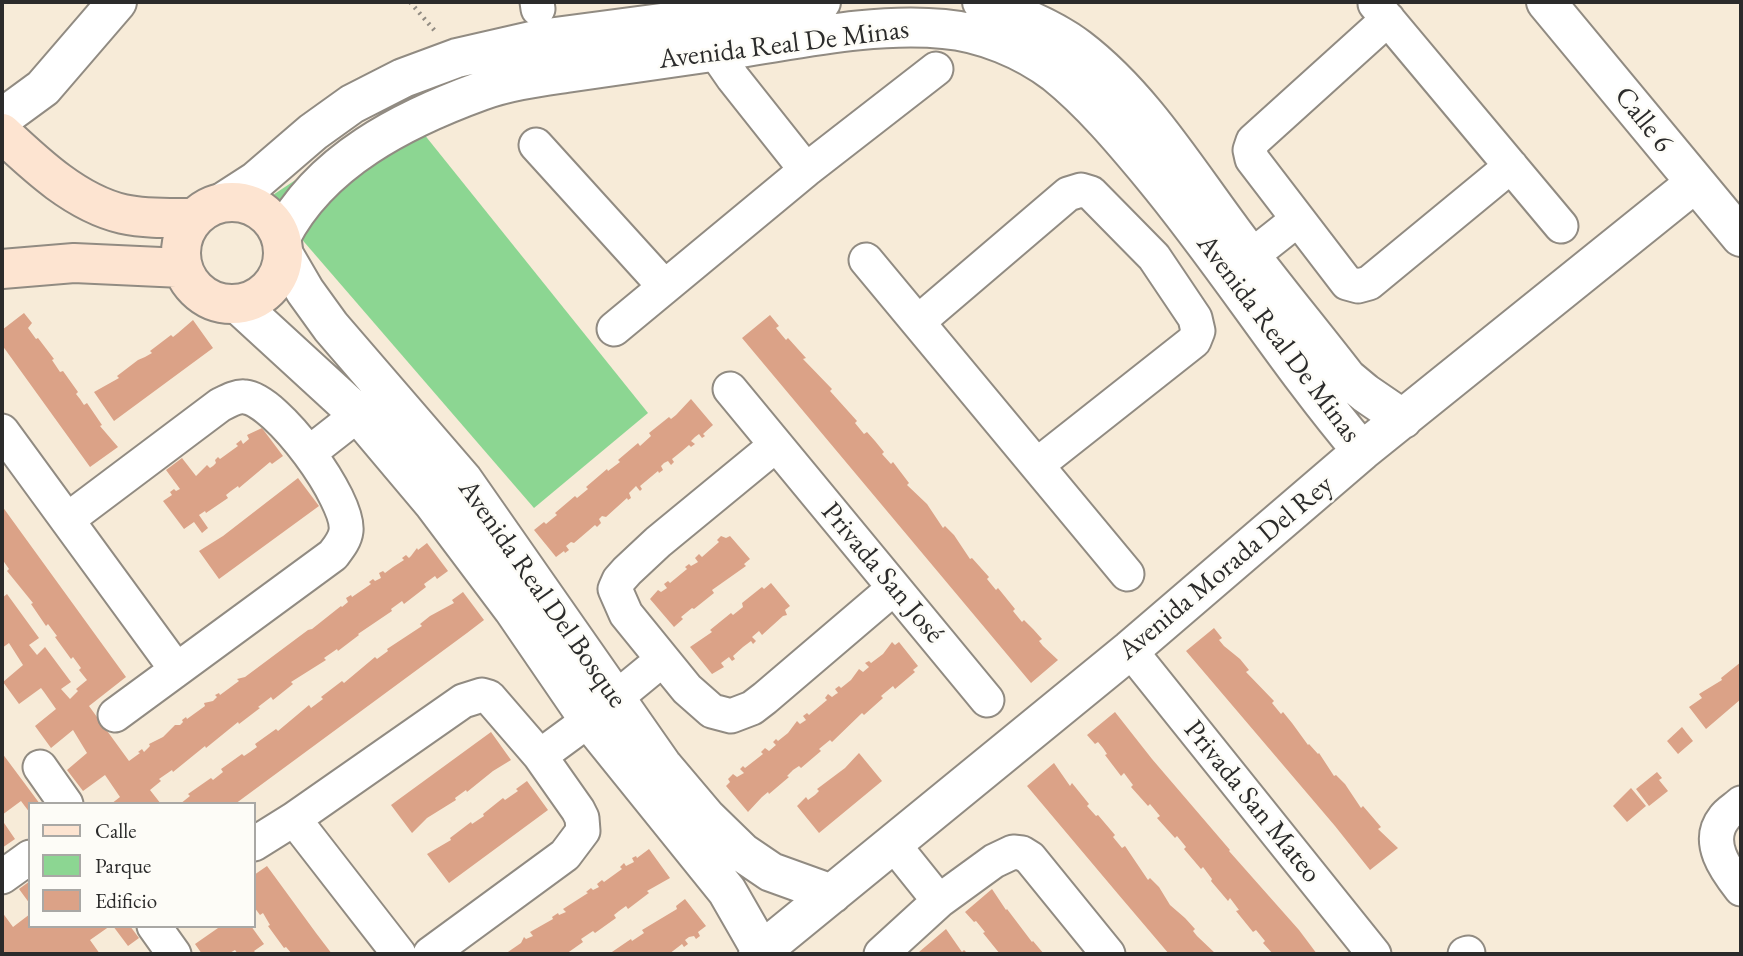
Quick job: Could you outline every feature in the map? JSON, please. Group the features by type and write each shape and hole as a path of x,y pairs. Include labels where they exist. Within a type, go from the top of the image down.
{"main road":[{"path":"6,141 60,183 87,200 122,214 153,218 243,202 260,209 273,222 282,246 279,273 270,288 256,299 238,304 220,303 204,296 191,284 182,268 180,250 184,233 209,210"},
{"path":"2,269 74,263 182,268"}],"street":[{"path":"6,141 43,88 117,2"},
{"name":"Avenida Real De Minas","path":"982,2 1016,13 1065,60 1101,116 1191,222 1240,265 1347,378 1403,419"},
{"name":"Calle 6","path":"1546,2 1741,237"},
{"path":"1511,166 1369,283 1358,286 1347,283 1252,159 1250,150 1253,141 1381,10 1511,166 1561,226"},
{"name":"Avenida Real De Minas","path":"209,210 256,181 313,132 352,104 403,78 457,58 480,71 544,76 715,52 825,13"},
{"name":"Avenida Real De Minas","path":"282,246 292,215 347,160 480,71 540,39 825,13 877,30 947,29 1004,45 1029,57 1065,60 1130,97 1240,265 1321,402 1362,452"},
{"path":"715,52 806,170"},
{"path":"614,329 806,170 936,69"},
{"path":"536,145 664,286"},
{"name":"Avenida Morada Del Rey","path":"760,953 1130,650 1362,452 1695,183"},
{"path":"918,322 1068,194 1081,190 1091,192 1154,257 1195,318 1198,331 1194,341 1037,466"},
{"path":"1240,265 1297,220"},
{"path":"1154,257 1191,222"},
{"name":"Avenida Real Del Bosque","path":"282,246 305,291 331,327 463,480 602,710 727,891 760,953"},
{"path":"866,260 1128,575"},
{"name":"Avenida Real Del Bosque","path":"238,304 359,415 602,710 662,765 706,817 743,853 771,872 832,894"},
{"name":"Privada San José","path":"730,389 987,700"},
{"path":"309,453 388,391"},
{"path":"66,520 220,405 245,397 256,400 288,429 309,453 337,496 344,512 346,533 342,544 333,555 115,715"},
{"path":"2,431 176,669"},
{"path":"776,445 693,513 619,580 615,589 626,614 662,660 702,703 712,711 731,716 752,708 765,698 894,588"},
{"name":"Privada San Mateo","path":"1130,650 1374,954"},
{"path":"540,756 602,710 662,660"},
{"path":"256,843 463,701 482,695 489,697 540,756 578,810 583,831 565,855 430,954"},
{"path":"40,767 65,802"},
{"path":"1741,803 1723,819 1715,841 1725,869 1741,889"},
{"path":"294,819 398,954"},
{"path":"894,845 939,901"},
{"path":"881,954 939,901 1004,855 1023,853 1108,954"},
{"path":"2,877 28,858"}],"green space":[{"path":"403,108 648,413 534,508 267,199"}],"building":[{"path":"24,313 32,323 28,328 118,447 90,467 2,345 2,330"},
{"path":"770,315 779,326 776,328 832,389 830,391 857,421 855,423 864,434 867,432 875,441 884,452 882,454 891,464 893,462 909,483 907,485 927,504 943,528 945,526 954,535 970,559 972,558 989,577 987,579 996,590 998,588 1015,609 1013,611 1022,622 1024,620 1033,629 1042,639 1039,641 1043,646 1058,660 1031,683 742,338"},
{"path":"193,320 213,348 114,421 94,392 119,378 117,376 152,353 150,351"},
{"path":"691,399 713,425 703,434 705,436 702,438 699,434 695,437 691,441 695,444 691,447 689,445 672,459 674,462 671,465 668,461 664,463 661,466 663,470 640,486 640,491 636,486 629,493 631,498 627,498 606,517 602,516 597,527 595,525 574,543 571,542 566,546 569,550 556,557 534,530 557,515 555,513 588,489 586,487 620,462 618,460 638,443 640,446 651,436 649,433 669,417 671,419 676,415"},
{"path":"262,428 283,456 272,464 270,462 239,488 238,486 231,491 226,495 228,498 199,515 208,528 202,533 194,522 184,529 163,501 172,495 170,492 174,489 180,489 166,470 182,458 196,476 207,465 210,468 213,466 218,457 220,459 238,446 236,444 241,440 243,444 249,439 247,435"},
{"path":"298,478 319,506 219,579 199,551 223,536"},
{"path":"2,506 126,677 89,706 129,761 142,749 144,752 149,744 163,737 175,725 180,725 186,717 187,719 205,706 204,703 213,701 217,697 215,695 220,695 239,681 237,679 245,677 342,607 348,602 346,598 371,584 369,582 373,579 375,581 381,578 379,573 385,573 404,560 402,558 406,555 409,558 417,548 418,550 427,543 448,571 437,579 435,576 424,584 426,587 404,604 402,601 338,651 337,649 324,658 326,660 291,682 293,684 273,700 271,697 239,724 238,722 173,772 172,770 159,779 161,781 150,790 159,802 114,802 120,797 105,775 83,791 67,770 87,753 73,730 51,748 35,726 56,709 41,688 19,704 3,682 23,665 9,643 2,648 2,598 7,594 39,638 29,645 37,655 45,647 71,682 61,689 70,699 78,691 76,689 87,680 73,657 71,659 55,637 57,636 48,624 46,626 31,604 33,603 7,571 9,569 2,559"},
{"path":"721,536 730,536 750,559 744,564 746,566 712,590 714,593 681,617 683,619 674,627 650,599 658,590 661,592 667,588 664,584 668,581 670,583 687,569 685,567 698,562 695,558 699,554 702,557 719,542 717,540"},
{"path":"771,583 790,606 785,610 787,615 762,635 759,631 752,637 756,641 753,644 751,641 743,647 733,656 735,659 732,661 729,657 721,663 724,667 712,674 690,647 712,632 710,630 731,613 733,615 743,607 742,603 762,587 764,589"},
{"path":"463,592 484,620 238,802 182,802 190,796 188,794 223,772 221,769 257,747 255,744 276,729 278,731 309,705 311,708 342,681 344,683 375,657 377,659 388,651 387,649 422,626 420,624 430,616 454,603 452,600"},
{"path":"1214,628 1222,638 1219,640 1224,646 1240,659 1249,670 1246,672 1274,701 1272,703 1281,714 1283,712 1308,745 1319,753 1334,776 1345,784 1361,808 1363,806 1381,827 1378,829 1398,848 1370,870 1186,651"},
{"path":"892,642 895,645 899,642 918,666 913,670 915,672 895,689 893,686 881,696 883,698 864,715 862,713 832,742 830,740 819,749 821,751 801,768 799,766 793,770 787,776 789,777 762,797 748,812 726,786 730,782 728,779 733,774 737,777 744,773 740,769 743,766 745,768 763,754 761,752 765,748 769,751 776,745 773,742 776,739 778,741 788,733 797,721 800,724 806,720 803,716 807,713 809,715 827,700 825,698 828,694 832,697 838,693 835,689 851,680 859,669 863,672 869,667 865,663 871,663 883,654"},
{"path":"1741,662 1741,699 1706,729 1689,707 1702,698 1699,694 1722,680 1721,678"},
{"path":"1115,712 1317,954 1273,954 1256,930 1253,932 1236,911 1239,910 1230,898 1228,901 1203,867 1201,869 1184,849 1186,847 1177,836 1175,838 1157,818 1160,816 1150,804 1148,806 1131,787 1133,785 1124,773 1121,776 1105,755 1107,754 1103,748 1087,735"},
{"path":"1682,727 1693,741 1678,754 1667,741"},
{"path":"491,732 511,760 427,818 412,833 391,805"},
{"path":"2,753 39,802 28,802 28,810 21,801 2,815"},
{"path":"859,753 882,781 819,833 797,806 806,797 808,800 815,795 819,791 817,789 845,768"},
{"path":"1054,763 1070,786 1072,783 1089,804 1087,806 1115,835 1113,837 1122,848 1125,846 1148,880 1150,878 1159,887 1170,905 1216,954 1169,954 1118,894 1027,786"},
{"path":"1657,772 1662,778 1659,780 1668,791 1649,806 1636,789"},
{"path":"527,781 548,810 449,883 427,854 451,840 450,838 471,822 472,824 484,816 483,814 503,798 505,800 518,791 516,789"},
{"path":"1631,788 1646,806 1627,822 1613,806"},
{"path":"2,820 15,839 2,848"},
{"path":"649,849 670,878 647,891 649,893 628,909 626,906 619,911 614,915 616,918 581,939 583,942 566,954 505,954 521,943 524,937 526,939 533,936 530,932 553,919 558,913 559,915 566,912 563,909 588,893 586,892 591,888 593,890 599,887 597,884 622,869 620,867 624,863 626,866 634,862 632,858 637,858"},
{"path":"267,866 332,954 292,954 284,948 268,926 270,925 263,913 260,915 256,910 256,874"},
{"path":"28,882 28,901 19,889"},
{"path":"992,889 1006,910 1044,954 1000,954 976,921 965,912"},
{"path":"685,899 706,926 698,932 700,936 696,939 694,936 689,937 685,940 688,944 684,947 682,944 669,954 609,954 644,933 642,930 677,909 676,906"},
{"path":"2,912 13,927 28,916 28,928 107,928 90,940 100,954 2,954"},
{"path":"114,928 132,928 139,938 128,946"},
{"path":"218,928 252,928 264,944 254,951 257,954 238,954 235,950 228,954 202,954 195,944"},
{"path":"946,929 962,952 964,950 968,954 919,952"}]}
